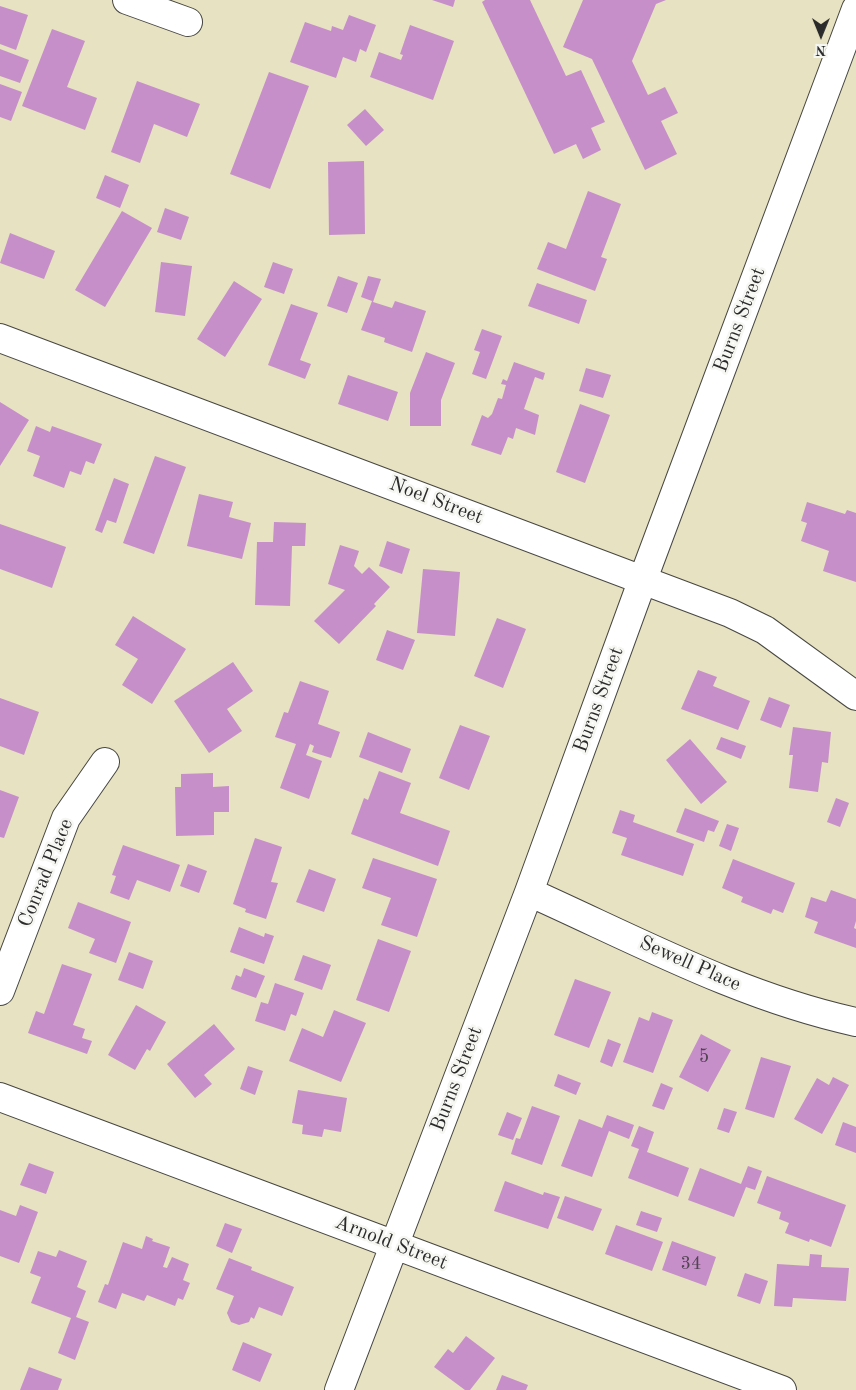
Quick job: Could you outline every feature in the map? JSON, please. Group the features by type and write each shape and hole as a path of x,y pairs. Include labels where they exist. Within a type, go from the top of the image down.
{"street":[{"path":"128,0 188,22"},
{"name":"Burns Street","path":"339,1390 529,892 643,579 856,9"},
{"name":"Noel Street","path":"0,338 748,620 856,696"},
{"name":"Conrad Place","path":"0,991 66,818 105,762"},
{"name":"Sewell Place","path":"529,892 738,987 812,1013 856,1022"},
{"name":"Arnold Street","path":"0,1097 782,1390"}],"building":[{"path":"432,0 455,0 453,7"},
{"path":"485,0 530,0 566,76 581,70 605,122 591,128 601,150 583,159 576,144 554,154 482,2"},
{"path":"583,0 666,0 656,4 632,61 648,95 665,87 678,113 661,121 677,154 645,170 592,59 563,47"},
{"path":"0,6 28,15 16,50 0,44"},
{"path":"349,15 376,25 366,52 360,49 356,62 343,57 336,78 290,62 305,22 331,31 332,26 343,30"},
{"path":"410,25 454,41 433,100 370,77 379,52 401,60 403,55 400,54"},
{"path":"52,29 85,41 67,87 97,98 85,130 22,106"},
{"path":"0,49 29,60 20,83 0,76"},
{"path":"269,72 309,86 270,189 230,174"},
{"path":"137,81 200,104 187,137 154,124 140,163 111,152"},
{"path":"0,84 22,92 11,121 0,117"},
{"path":"365,109 384,130 366,146 347,125"},
{"path":"364,161 365,234 329,235 328,162"},
{"path":"105,175 129,185 120,208 96,198"},
{"path":"588,191 621,204 601,257 607,259 595,291 537,269 548,242 566,249"},
{"path":"165,208 189,217 181,240 157,232"},
{"path":"122,211 152,228 105,307 75,290"},
{"path":"10,233 55,251 44,279 0,263"},
{"path":"161,262 192,266 185,316 155,312"},
{"path":"273,262 293,269 284,294 264,287"},
{"path":"338,276 358,283 347,313 327,306"},
{"path":"368,276 381,279 373,302 392,308 395,301 426,311 412,352 384,342 385,338 361,330 372,301 361,297"},
{"path":"234,281 262,299 225,357 197,339"},
{"path":"537,283 587,300 579,324 528,306"},
{"path":"291,304 318,313 300,360 311,364 305,379 268,365"},
{"path":"482,329 502,336 486,379 472,374 480,352 474,350"},
{"path":"426,352 455,363 441,400 441,426 410,426 410,393"},
{"path":"514,362 545,373 543,380 535,377 524,409 539,415 535,435 516,428 513,439 508,437 501,455 471,445 482,415 488,418 492,414 498,398 502,399 506,385 501,384 503,379 507,381"},
{"path":"586,368 611,375 603,398 579,391"},
{"path":"348,375 398,392 388,421 338,404"},
{"path":"0,402 29,420 0,466"},
{"path":"580,404 610,415 585,483 556,472"},
{"path":"36,426 50,432 52,426 102,444 94,464 86,461 81,475 70,471 64,488 33,476 40,456 27,451"},
{"path":"155,456 186,467 154,554 123,543"},
{"path":"114,478 129,484 116,523 107,520 102,533 95,530"},
{"path":"199,494 233,502 229,517 251,523 242,559 187,546"},
{"path":"807,502 845,514 847,510 856,513 856,582 823,571 829,551 801,541 807,523 801,521"},
{"path":"274,522 306,523 305,546 292,546 290,606 255,605 257,542 273,542"},
{"path":"0,524 66,547 52,588 0,569"},
{"path":"387,541 410,549 402,574 379,566"},
{"path":"340,545 359,551 354,566 362,574 369,567 390,587 374,604 376,606 339,644 314,621 345,590 328,584"},
{"path":"423,569 460,572 455,636 417,633"},
{"path":"133,616 186,649 152,704 122,685 138,659 115,645"},
{"path":"497,618 526,629 503,688 474,676"},
{"path":"387,630 415,640 403,670 376,660"},
{"path":"233,662 253,691 227,709 242,731 209,753 174,701"},
{"path":"698,670 717,677 713,686 750,701 738,730 681,709"},
{"path":"300,681 329,691 318,724 340,732 331,758 312,752 314,746 310,744 306,755 322,761 309,799 280,788 296,744 275,737 284,712 288,713"},
{"path":"769,697 790,705 781,728 760,720"},
{"path":"0,698 39,712 24,755 0,746"},
{"path":"460,725 490,736 469,790 439,778"},
{"path":"793,727 831,732 828,763 822,762 818,792 789,788 793,755 789,755"},
{"path":"368,732 411,749 402,773 359,757"},
{"path":"721,737 746,746 741,759 716,749"},
{"path":"690,739 727,782 701,804 666,760"},
{"path":"379,771 411,783 400,813 450,831 438,866 351,834 364,798 368,800"},
{"path":"213,773 213,787 229,786 229,812 214,812 214,835 176,836 175,787 181,787 181,774"},
{"path":"0,790 19,797 4,838 0,837"},
{"path":"836,798 849,803 840,827 827,822"},
{"path":"685,808 719,821 714,832 708,830 704,842 676,832"},
{"path":"620,810 635,815 633,822 694,844 683,876 621,855 627,838 612,833"},
{"path":"727,824 739,828 731,851 719,846"},
{"path":"255,838 282,847 271,882 278,883 266,919 245,912 246,909 233,904"},
{"path":"123,845 180,865 170,892 137,880 129,900 110,893 116,876 112,875"},
{"path":"373,858 437,879 417,937 381,925 391,898 362,888"},
{"path":"733,859 795,883 783,913 773,909 771,914 741,902 743,897 722,888"},
{"path":"188,864 207,871 199,893 180,886"},
{"path":"309,869 336,879 324,912 296,902"},
{"path":"831,890 856,899 856,921 854,928 856,929 856,948 814,933 818,922 805,917 811,897 826,902"},
{"path":"78,902 131,922 116,963 89,953 95,939 68,928"},
{"path":"239,927 264,937 265,933 274,936 264,964 230,952"},
{"path":"378,939 411,951 389,1012 356,1000"},
{"path":"129,952 153,961 143,989 118,980"},
{"path":"303,955 331,965 322,990 294,980"},
{"path":"62,964 92,974 73,1025 85,1029 82,1038 92,1041 87,1054 28,1033 36,1011 44,1014"},
{"path":"244,968 265,976 256,998 231,989 236,975 241,977"},
{"path":"575,979 611,992 589,1048 554,1035"},
{"path":"275,983 304,993 296,1016 291,1014 285,1031 255,1021 261,1002 268,1004"},
{"path":"136,1005 166,1022 150,1051 147,1049 135,1070 108,1055"},
{"path":"334,1010 366,1023 341,1082 289,1061 302,1028 323,1037"},
{"path":"652,1012 673,1020 653,1073 623,1062 639,1017 649,1021"},
{"path":"214,1024 235,1049 204,1075 212,1084 195,1098 167,1064"},
{"path":"701,1034 731,1050 708,1092 679,1077"},
{"path":"608,1039 621,1044 612,1067 600,1062"},
{"path":"761,1057 791,1066 774,1118 745,1109"},
{"path":"248,1066 263,1071 255,1095 240,1089"},
{"path":"558,1074 581,1083 576,1095 554,1086"},
{"path":"833,1077 849,1085 822,1134 794,1119 817,1078 829,1085"},
{"path":"661,1083 673,1088 664,1110 652,1106"},
{"path":"298,1090 347,1098 341,1132 324,1129 322,1137 302,1134 303,1125 292,1123"},
{"path":"532,1106 560,1116 542,1165 511,1154 516,1138 520,1139"},
{"path":"724,1108 737,1112 729,1133 717,1129"},
{"path":"507,1112 522,1118 513,1140 498,1135"},
{"path":"607,1115 634,1125 629,1139 609,1131 592,1177 561,1166 579,1119 602,1128"},
{"path":"843,1122 856,1127 856,1153 835,1145"},
{"path":"639,1126 654,1132 647,1152 689,1168 678,1197 628,1178 639,1149 631,1146"},
{"path":"29,1163 54,1172 46,1194 20,1185"},
{"path":"748,1166 762,1171 755,1190 746,1187 734,1217 688,1200 700,1168 741,1184"},
{"path":"767,1176 846,1205 831,1247 810,1239 809,1242 785,1233 789,1223 779,1219 781,1212 757,1203"},
{"path":"505,1181 543,1195 544,1192 560,1197 548,1229 494,1211"},
{"path":"565,1196 602,1209 593,1231 557,1218"},
{"path":"20,1205 38,1212 19,1263 0,1256 0,1210 16,1216"},
{"path":"641,1211 662,1218 657,1232 636,1225"},
{"path":"225,1223 242,1229 232,1253 216,1246"},
{"path":"616,1225 663,1242 652,1271 605,1254"},
{"path":"146,1236 153,1239 152,1241 170,1247 163,1267 167,1268 172,1257 189,1264 183,1280 190,1283 183,1300 178,1298 175,1306 147,1295 144,1301 122,1293 116,1309 98,1302 105,1284 108,1285 123,1242 142,1249"},
{"path":"672,1241 716,1257 706,1286 662,1270"},
{"path":"59,1250 87,1261 77,1287 86,1291 76,1317 89,1322 75,1360 58,1353 71,1318 31,1303 41,1277 30,1273 38,1251 56,1257"},
{"path":"810,1254 822,1255 821,1267 849,1268 846,1301 793,1298 792,1307 774,1306 777,1264 809,1266"},
{"path":"229,1258 252,1267 251,1270 294,1287 282,1316 259,1307 254,1319 251,1317 249,1322 239,1325 231,1322 227,1313 234,1296 216,1289"},
{"path":"745,1273 768,1281 760,1304 737,1296"},
{"path":"466,1336 495,1358 470,1390 465,1390 434,1367 448,1349 453,1353"},
{"path":"243,1342 272,1354 260,1382 232,1370"},
{"path":"29,1367 62,1379 58,1390 20,1390"},
{"path":"502,1375 528,1385 526,1390 496,1390"}]}
